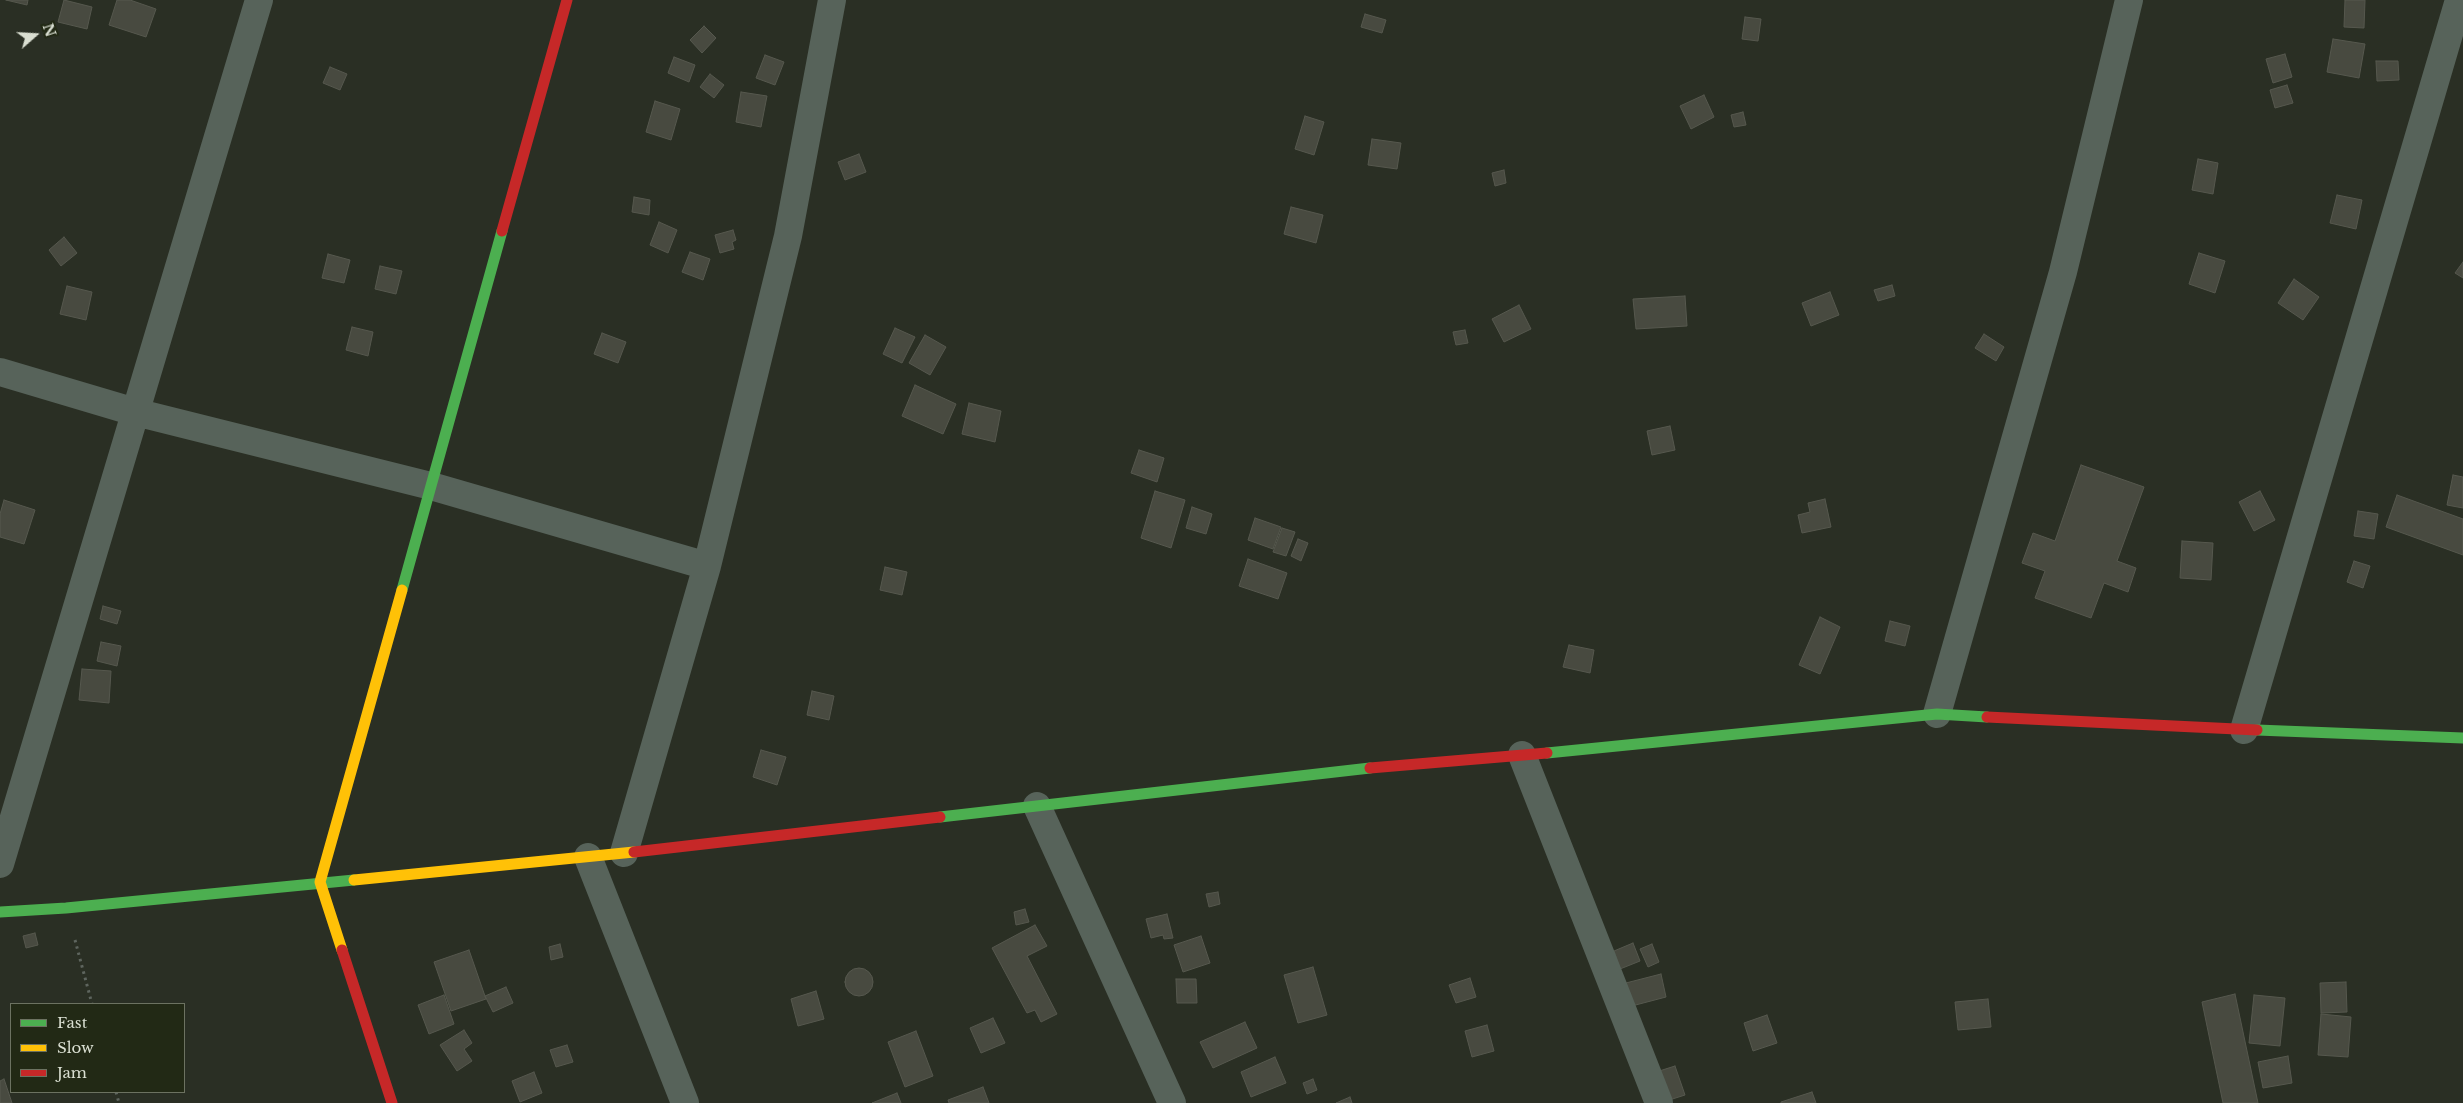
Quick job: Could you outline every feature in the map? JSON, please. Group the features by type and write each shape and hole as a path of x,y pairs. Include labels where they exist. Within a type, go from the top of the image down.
{"street":[{"path":"0,864 259,0"},
{"path":"392,1103 320,882 568,0"},
{"path":"624,853 707,566 788,236 832,0"},
{"path":"1937,714 2063,272 2128,0"},
{"path":"2244,730 2459,0"},
{"path":"0,372 135,412 431,486 707,566"},
{"path":"0,912 66,908 588,857 1359,769 1522,755 1937,714 2244,730 2463,738"},
{"path":"1522,755 1659,1103"},
{"path":"1037,806 1172,1103"},
{"path":"588,857 685,1103"}],"path":[{"path":"66,908 92,1003"}],"building":[{"path":"6,0 28,0 27,5"},
{"path":"64,0 92,7 87,29 58,22"},
{"path":"117,0 130,0 156,9 146,37 109,25"},
{"path":"2345,0 2365,0 2364,28 2344,27"},
{"path":"1365,14 1386,20 1382,33 1361,27"},
{"path":"1745,17 1761,19 1758,41 1742,39"},
{"path":"704,26 716,38 702,53 690,40"},
{"path":"2333,39 2365,44 2359,78 2327,72"},
{"path":"2285,54 2292,77 2273,83 2266,59"},
{"path":"765,55 784,62 775,85 756,78"},
{"path":"674,57 695,65 689,82 668,73"},
{"path":"2376,61 2398,61 2399,80 2377,81"},
{"path":"330,67 347,74 340,90 323,83"},
{"path":"710,74 724,85 714,98 700,87"},
{"path":"2287,85 2293,103 2275,108 2270,90"},
{"path":"741,92 767,96 761,127 736,122"},
{"path":"1704,95 1714,117 1691,129 1680,106"},
{"path":"655,101 680,109 671,140 646,132"},
{"path":"1743,112 1746,125 1734,127 1731,115"},
{"path":"1305,116 1324,122 1314,155 1295,149"},
{"path":"1372,139 1401,143 1397,169 1368,165"},
{"path":"859,154 866,172 845,180 838,162"},
{"path":"2198,159 2218,163 2213,194 2192,190"},
{"path":"1504,170 1506,183 1495,186 1492,173"},
{"path":"2337,195 2362,200 2356,229 2330,223"},
{"path":"634,197 650,200 649,215 632,212"},
{"path":"1291,207 1323,215 1316,243 1284,234"},
{"path":"659,222 677,230 668,253 650,245"},
{"path":"733,230 736,240 732,242 734,249 720,253 715,235"},
{"path":"64,237 77,253 61,266 49,250"},
{"path":"690,252 710,259 703,280 682,272"},
{"path":"2199,253 2225,261 2215,293 2189,284"},
{"path":"328,254 350,260 344,283 322,278"},
{"path":"2463,262 2463,278 2455,273"},
{"path":"380,266 402,271 396,294 375,289"},
{"path":"2294,279 2319,297 2303,320 2278,303"},
{"path":"1892,285 1895,296 1878,301 1874,290"},
{"path":"67,286 92,292 86,320 60,314"},
{"path":"1830,292 1839,315 1811,326 1802,303"},
{"path":"1685,296 1687,326 1636,329 1633,299"},
{"path":"1519,305 1531,329 1504,342 1492,319"},
{"path":"352,327 373,332 368,356 346,350"},
{"path":"895,328 915,337 902,363 883,354"},
{"path":"1465,330 1468,343 1456,345 1453,332"},
{"path":"602,333 626,342 618,363 594,354"},
{"path":"1984,334 2004,347 1996,361 1975,348"},
{"path":"925,335 946,347 930,375 909,363"},
{"path":"915,385 956,404 943,434 902,416"},
{"path":"969,403 1001,411 995,442 962,434"},
{"path":"1670,426 1675,450 1652,455 1647,431"},
{"path":"1139,450 1164,458 1157,482 1131,473"},
{"path":"2081,465 2144,487 2117,561 2136,568 2128,592 2104,583 2091,618 2035,598 2045,571 2022,563 2033,533 2055,541"},
{"path":"2453,475 2463,477 2463,508 2447,505"},
{"path":"1155,491 1185,500 1171,548 1141,538"},
{"path":"2260,491 2275,520 2254,531 2239,502"},
{"path":"2397,495 2463,519 2463,555 2386,527"},
{"path":"1825,499 1831,527 1802,533 1798,515 1810,512 1808,503"},
{"path":"4,500 35,510 24,544 0,537 0,514"},
{"path":"1192,507 1212,514 1206,534 1186,528"},
{"path":"2358,511 2378,514 2374,539 2354,536"},
{"path":"1255,518 1281,527 1273,549 1248,540"},
{"path":"1282,528 1295,532 1286,556 1273,552"},
{"path":"1298,539 1308,543 1301,561 1291,556"},
{"path":"2182,541 2213,543 2211,580 2180,578"},
{"path":"1248,559 1287,573 1278,599 1239,586"},
{"path":"2354,561 2370,566 2363,588 2347,582"},
{"path":"885,567 907,572 902,595 880,590"},
{"path":"103,606 121,611 117,624 100,619"},
{"path":"1820,617 1840,627 1820,674 1799,665"},
{"path":"1890,621 1910,626 1905,646 1885,641"},
{"path":"101,642 121,646 117,666 97,661"},
{"path":"1569,645 1594,650 1590,673 1563,667"},
{"path":"82,669 111,671 109,703 79,700"},
{"path":"812,691 834,696 829,720 807,715"},
{"path":"761,750 786,757 777,785 753,777"},
{"path":"1218,892 1220,904 1209,907 1206,894"},
{"path":"1025,909 1029,922 1016,925 1014,912"},
{"path":"1167,914 1173,938 1164,939 1163,935 1151,938 1146,919"},
{"path":"1035,925 1047,946 1027,956 1057,1014 1041,1022 1035,1010 1027,1013 992,948"},
{"path":"35,933 38,945 26,948 23,936"},
{"path":"1201,936 1210,963 1183,972 1174,945"},
{"path":"1633,943 1640,961 1620,969 1614,951"},
{"path":"560,944 563,957 551,960 549,947"},
{"path":"1652,944 1659,962 1648,967 1640,949"},
{"path":"469,950 486,999 451,1011 434,962"},
{"path":"1313,967 1327,1015 1298,1023 1284,975"},
{"path":"859,968 869,972 873,982 869,992 859,996 849,992 845,982 849,972"},
{"path":"1661,974 1666,997 1628,1007 1622,984"},
{"path":"1470,978 1476,997 1456,1003 1449,985"},
{"path":"1176,979 1196,979 1197,1003 1177,1003"},
{"path":"2346,982 2347,1012 2321,1013 2320,983"},
{"path":"506,987 513,1003 493,1012 485,996"},
{"path":"816,991 824,1019 798,1026 791,999"},
{"path":"2235,994 2258,1103 2223,1103 2202,1002"},
{"path":"444,995 454,1024 429,1034 418,1005"},
{"path":"2254,995 2285,998 2280,1046 2249,1043"},
{"path":"1988,999 1991,1027 1958,1030 1955,1002"},
{"path":"2321,1014 2351,1017 2348,1057 2318,1055"},
{"path":"1767,1015 1777,1043 1753,1051 1744,1023"},
{"path":"993,1018 1005,1043 981,1053 970,1028"},
{"path":"1245,1022 1257,1048 1213,1068 1200,1042"},
{"path":"1487,1025 1494,1051 1472,1057 1465,1031"},
{"path":"464,1030 472,1043 464,1049 472,1061 457,1071 440,1045"},
{"path":"916,1031 933,1076 905,1087 888,1042"},
{"path":"567,1045 573,1062 556,1067 550,1050"},
{"path":"2288,1056 2292,1083 2263,1088 2258,1062"},
{"path":"1275,1057 1286,1083 1251,1097 1241,1072"},
{"path":"1675,1066 1685,1095 1663,1102 1653,1073"},
{"path":"534,1072 542,1093 520,1102 512,1081"},
{"path":"4,1079 12,1103 0,1103 0,1081"},
{"path":"1313,1079 1317,1090 1307,1094 1303,1083"},
{"path":"983,1087 989,1103 949,1103 948,1100"},
{"path":"1812,1092 1816,1103 1781,1103 1781,1102"},
{"path":"897,1093 901,1103 872,1103"},
{"path":"1350,1097 1352,1103 1336,1103"}],"traffic: fast":[{"path":"402,590 502,231"},
{"path":"1547,753 1937,714 1987,717"},
{"path":"2257,730 2463,738"},
{"path":"940,817 1370,768"},
{"path":"0,912 66,908 354,880"}],"traffic: slow":[{"path":"342,950 320,882 402,590"},
{"path":"354,880 634,852"}],"traffic: jam":[{"path":"502,231 567,0"},
{"path":"1987,717 2257,730"},
{"path":"1370,768 1547,753"},
{"path":"634,852 940,817"},
{"path":"342,950 392,1103"}]}
